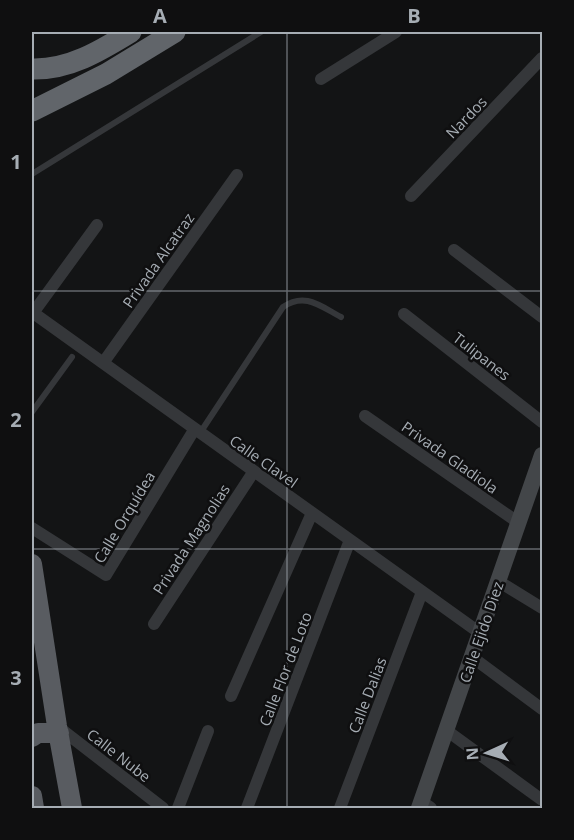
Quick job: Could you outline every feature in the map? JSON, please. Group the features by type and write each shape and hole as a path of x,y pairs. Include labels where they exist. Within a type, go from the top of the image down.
{"highway":[{"path":"32,69 45,69 73,63 99,52 131,32"},
{"path":"32,111 106,74 175,32"},
{"path":"32,564 72,808"},
{"path":"32,720 38,725 58,729"},
{"path":"32,737 38,733 58,729"}],"main road":[{"name":"Calle Ejido Diez","path":"424,806 446,730 543,455"}],"street":[{"path":"321,79 396,32"},
{"name":"Nardos","path":"411,196 543,58"},
{"name":"Privada Alcatraz","path":"103,363 237,175"},
{"path":"32,313 97,225"},
{"path":"454,250 543,317"},
{"name":"Calle Clavel","path":"32,313 480,633"},
{"name":"Tulipanes","path":"404,314 543,422"},
{"name":"Privada Gladiola","path":"365,416 519,523"},
{"name":"Calle Orquídea","path":"32,528 106,575 197,432"},
{"name":"Privada Magnolias","path":"154,624 254,471"},
{"path":"231,696 312,513"},
{"name":"Calle Flor de Loto","path":"247,808 350,540"},
{"path":"498,581 543,608"},
{"name":"Calle Dalias","path":"340,808 422,591"},
{"path":"472,657 543,709"},
{"name":"Calle Nube","path":"58,729 163,808"},
{"path":"446,730 543,800"},
{"path":"178,808 208,731"}],"lane":[{"path":"32,174 261,32"},
{"path":"197,432 283,307 293,301 309,300 341,317"},
{"path":"32,412 72,357"}]}
